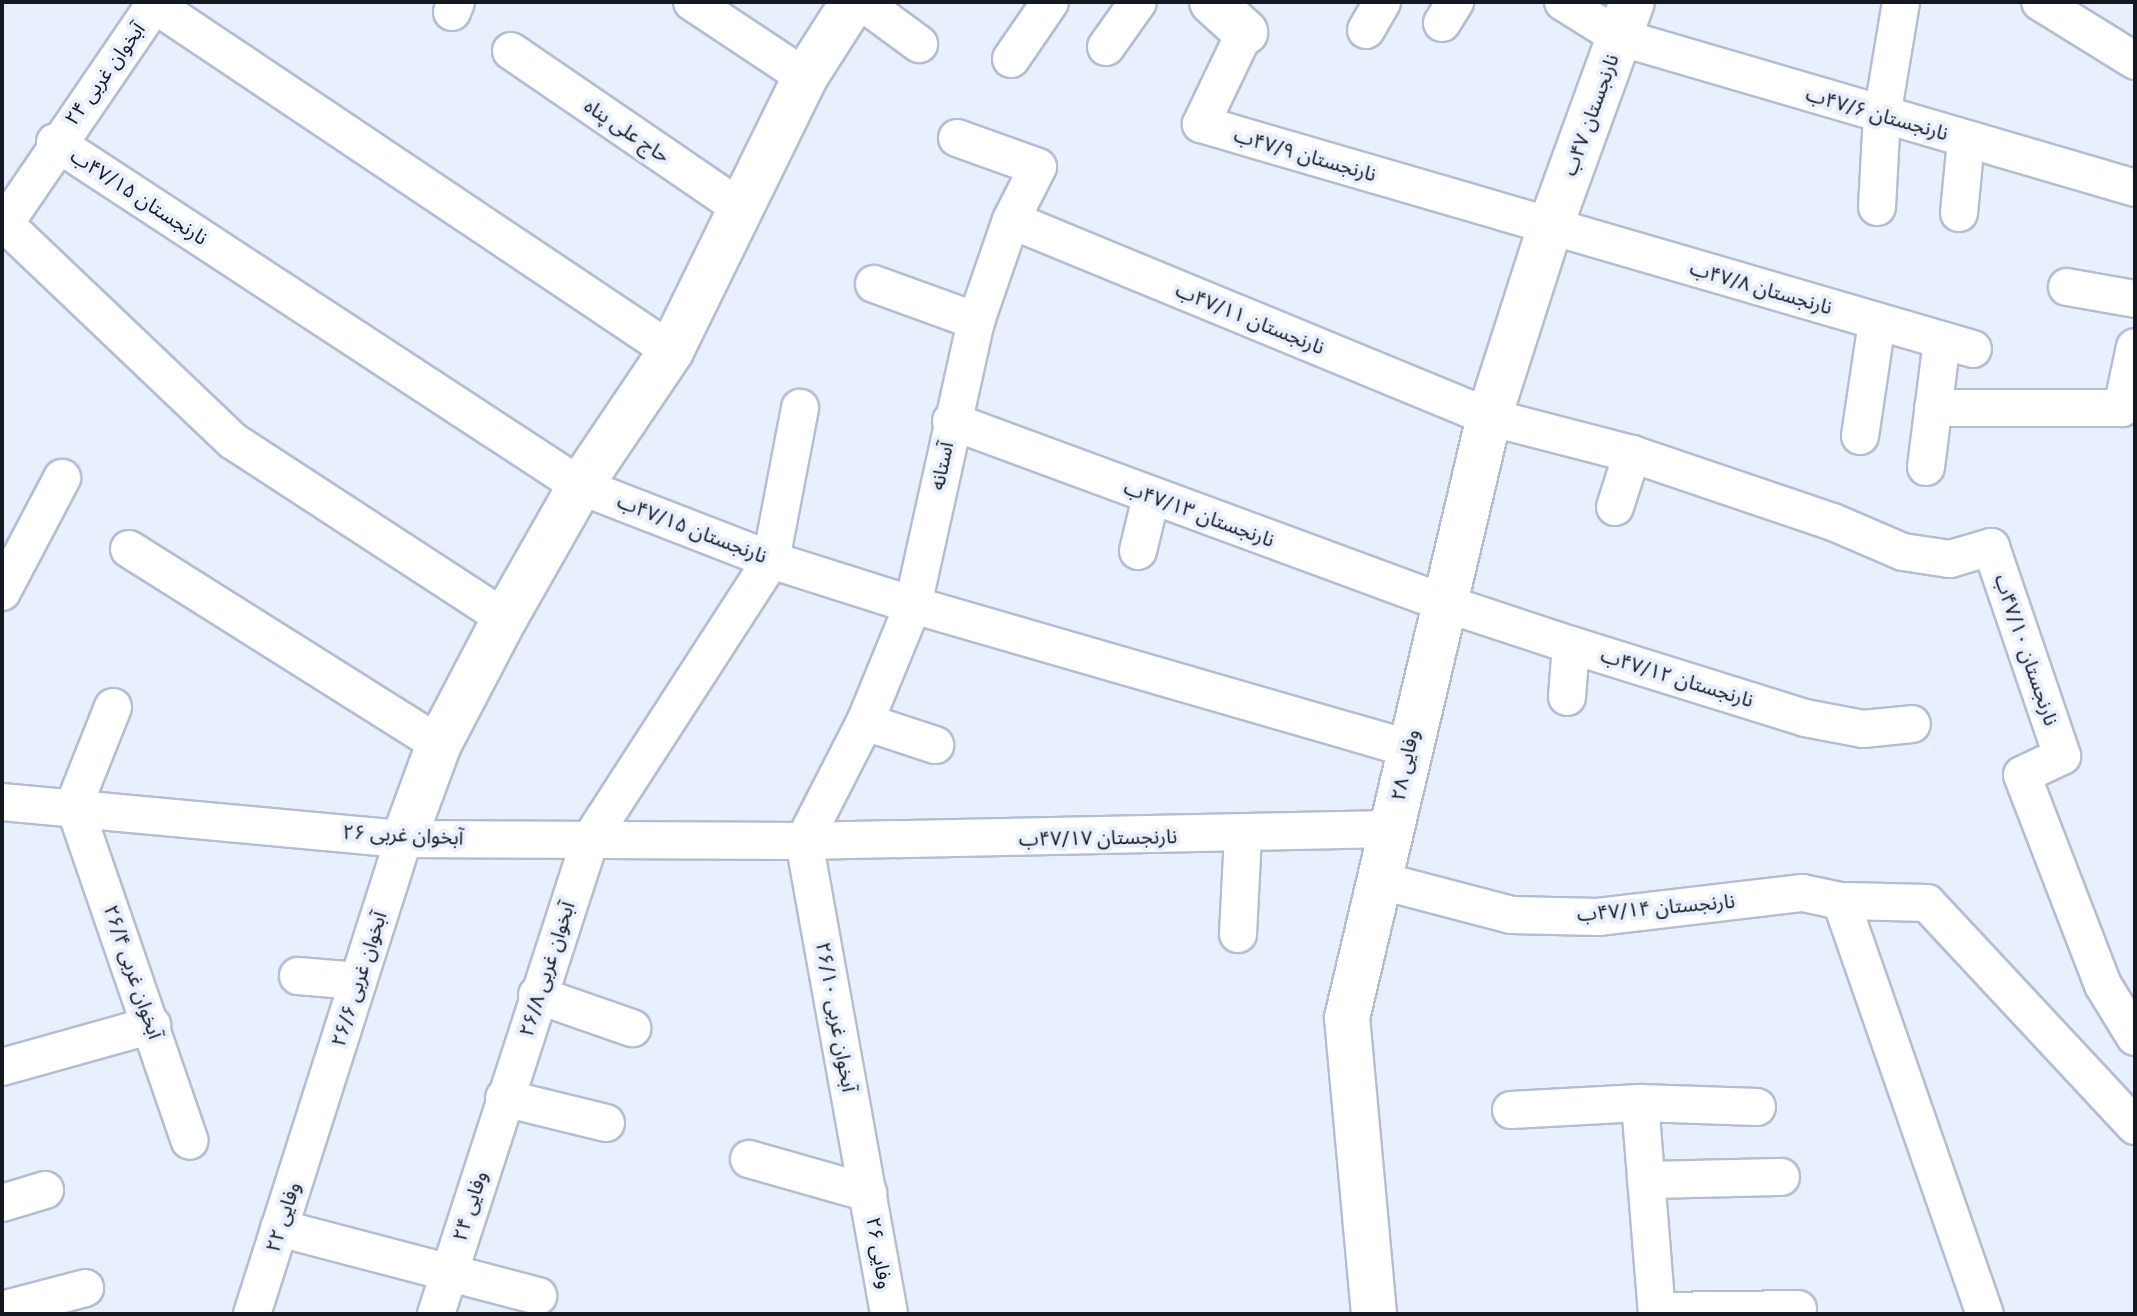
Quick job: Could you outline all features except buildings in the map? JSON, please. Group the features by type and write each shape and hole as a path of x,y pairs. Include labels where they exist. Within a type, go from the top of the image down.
{"street":[{"path":"692,2 805,77"},
{"path":"404,839 439,744 505,618 580,486 671,351 743,210 805,77 853,2"},
{"path":"862,2 919,44"},
{"path":"1011,59 1050,2"},
{"path":"1106,47 1138,2"},
{"name":"نارنجستان ۴۷/۹ب","path":"1212,2 1245,32 1201,124 1550,227"},
{"name":"نارنجستان ۴۷/۶ب","path":"1563,2 1626,20 1882,116 2135,188"},
{"path":"1877,207 1882,116 1901,2"},
{"path":"2040,2 2134,59"},
{"path":"155,4 671,351"},
{"name":"آبخوان غربی ۲۴","path":"4,226 13,179 55,142 155,4"},
{"name":"نارنجستان ۴۷ب","path":"1550,227 1626,20"},
{"name":"حاج علی پناه","path":"511,51 743,210"},
{"name":"آستانه","path":"804,841 865,722 913,605 951,421 976,321 1011,220 1038,167 957,138"},
{"path":"1959,213 1966,140"},
{"name":"نارنجستان ۴۷/۱۵ب","path":"55,142 580,486 771,560 913,605 1407,748"},
{"name":"نارنجستان ۴۷/۱۱ب","path":"1011,220 1489,417"},
{"path":"4,226 233,441 505,618"},
{"name":"نارنجستان ۴۷/۸ب","path":"1550,227 1957,345 1933,408"},
{"name":"وفایی ۲۸","path":"1374,1314 1347,1018 1407,748 1447,604 1489,417 1550,227"},
{"path":"874,284 976,321"},
{"path":"2067,287 2135,299"},
{"path":"1860,436 1877,322"},
{"path":"1926,467 1933,408 2122,408 2135,347"},
{"path":"771,560 800,408"},
{"name":"نارنجستان ۴۷/۱۰ب","path":"1489,417 1632,454 1833,522 1903,552 1950,559 1991,547 2062,756 2022,775 2103,985 2135,1037"},
{"name":"نارنجستان ۴۷/۱۳ب","path":"951,421 1447,604"},
{"path":"1615,507 1632,454"},
{"path":"2,592 62,478"},
{"path":"1138,551 1151,497"},
{"path":"129,549 439,744"},
{"name":"آبخوان غربی ۲۶/۸","path":"504,1098 590,840 771,560"},
{"name":"نارنجستان ۴۷/۱۲ب","path":"1447,604 1805,718 1863,729 1912,724"},
{"path":"1567,697 1571,645"},
{"path":"74,805 113,707"},
{"path":"865,722 935,745"},
{"name":"آبخوان غربی ۲۶","path":"2,802 74,805 404,839 804,841"},
{"name":"آبخوان غربی ۲۶/۴","path":"74,805 190,1141"},
{"name":"نارنجستان ۴۷/۱۷ب","path":"804,841 1243,836 1391,829"},
{"path":"1238,934 1243,836"},
{"name":"آبخوان غربی ۲۶/۶","path":"314,1120 404,839"},
{"name":"آبخوان غربی ۲۶/۱۰","path":"804,841 868,1193"},
{"name":"نارنجستان ۴۷/۱۴ب","path":"1378,880 1511,915 1598,917 1803,893 1841,901 1927,903 2135,1126"},
{"path":"1841,901 1985,1314"},
{"path":"298,976 358,981"},
{"path":"537,995 632,1028"},
{"path":"2,1067 152,1025"},
{"path":"504,1098 606,1123"},
{"name":"وفایی ۲۴","path":"436,1314 504,1098"},
{"path":"1640,1103 1657,1312 1798,1309"},
{"path":"1511,1110 1640,1103 1757,1107"},
{"name":"وفایی ۲۲","path":"252,1314 314,1120"},
{"path":"749,1159 868,1193"},
{"path":"1646,1180 1781,1177"},
{"path":"2,1203 45,1190"},
{"name":"وفایی ۲۶","path":"868,1193 889,1314"},
{"path":"279,1228 538,1296"},
{"path":"2,1310 85,1288"}]}
